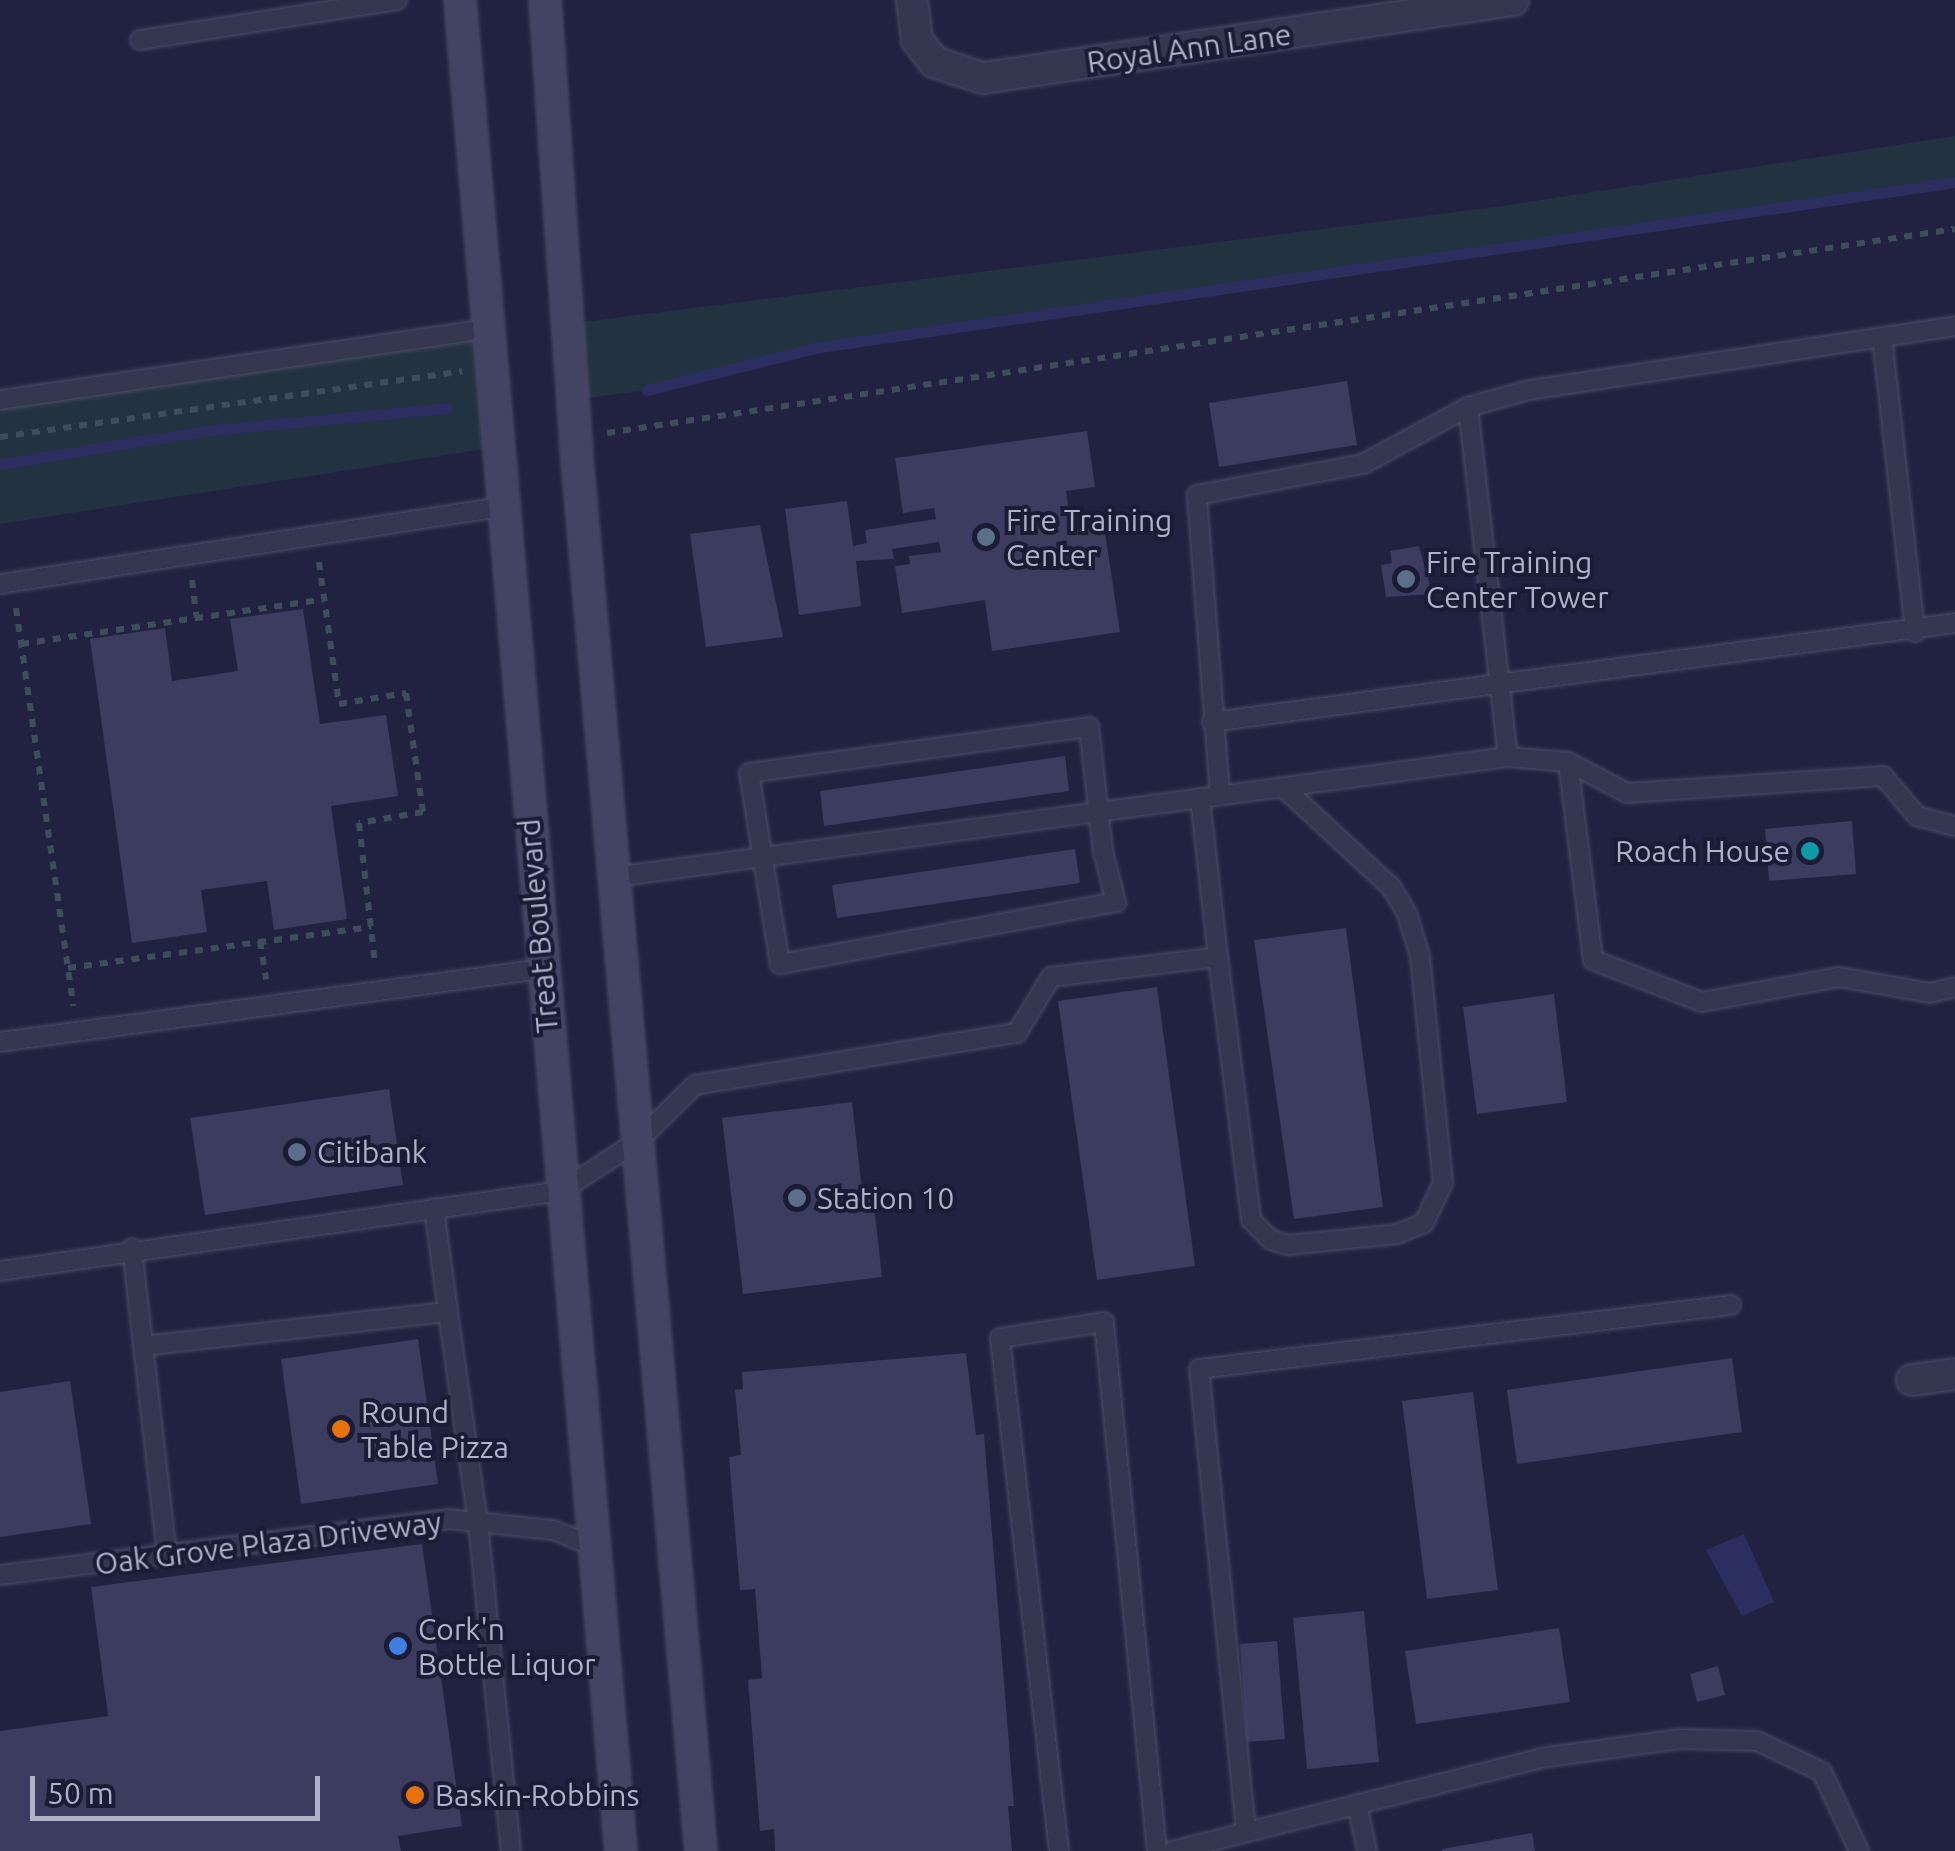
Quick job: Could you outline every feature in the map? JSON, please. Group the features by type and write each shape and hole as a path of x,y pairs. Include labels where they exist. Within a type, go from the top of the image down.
{"main road":[{"name":"Treat Boulevard","path":"460,0 541,969 621,1851"},
{"path":"545,0 576,448 701,1851"}],"street":[{"name":"Royal Ann Lane","path":"912,0 916,40 934,62 984,78 1514,0"},
{"path":"1912,1380 1955,1374"}],"lane":[{"path":"140,40 397,0"},
{"path":"1220,795 1197,495 1363,464 1468,406 1529,390 1955,326"},
{"path":"0,400 487,329"},
{"path":"1882,337 1915,632"},
{"path":"1468,406 1508,757"},
{"path":"6,583 502,507"},
{"path":"1212,722 1955,624"},
{"path":"1089,726 1100,812 1116,902 780,964 748,773 1089,726"},
{"path":"614,877 1508,757 1568,762 1627,793 1883,776 1917,816 1955,826"},
{"path":"1568,762 1593,960 1702,1002 1839,978 1930,993 1955,988"},
{"path":"1200,798 1251,1220 1270,1240 1289,1244 1398,1234 1424,1223 1437,1204 1443,1183 1420,956 1392,888 1283,786"},
{"path":"0,1271 132,1248 561,1191 638,1141 696,1085 1017,1033 1051,977 1218,957"},
{"path":"0,1042 541,969"},
{"path":"434,1208 478,1522 511,1851"},
{"path":"132,1248 167,1555"},
{"path":"1246,1830 1199,1368 1731,1305"},
{"path":"143,1346 448,1312"},
{"path":"1059,1851 1000,1338 1104,1322 1157,1851"},
{"name":"Oak Grove Plaza Driveway","path":"0,1575 448,1519 553,1530 593,1546"},
{"path":"1172,1851 1542,1758 1680,1739 1757,1741 1822,1772 1859,1851"},
{"path":"1357,1804 1367,1851"}],"path":[{"path":"576,448 611,431 1955,228"},
{"path":"0,436 493,366"},
{"path":"316,536 339,704 406,693 422,812 359,823 378,989"},
{"path":"6,583 20,644 77,1031"},
{"path":"20,644 324,599"},
{"path":"68,968 372,926"},
{"path":"260,941 270,1004"}],"shaded area":[{"path":"1955,136 1955,182 820,347 647,390 571,400 567,324 1496,207"},
{"path":"487,329 497,447 0,524 0,400"},
{"path":"1744,1534 1774,1602 1742,1616 1706,1550"}],"building":[{"path":"1347,381 1357,445 1219,467 1209,403"},
{"name":"Fire Training Center","path":"1087,431 1095,487 1066,491 1072,531 1104,526 1120,632 992,651 985,600 902,613 895,566 910,564 909,556 941,552 939,542 892,549 894,559 856,561 861,606 799,615 785,509 847,501 853,546 867,543 865,530 936,519 934,508 903,513 895,458"},
{"path":"760,525 783,637 706,647 690,534"},
{"name":"Fire Training Center Tower","path":"1419,546 1432,594 1386,597 1381,565 1392,563 1390,551"},
{"path":"303,609 320,724 386,715 398,796 331,806 347,919 274,930 267,881 201,890 207,932 132,943 90,639 165,628 172,681 238,671 230,619"},
{"path":"1065,756 1069,791 824,826 820,791"},
{"name":"Roach House","path":"1852,821 1856,874 1769,881 1765,829"},
{"path":"1075,849 1080,883 837,918 832,885"},
{"path":"1346,928 1383,1207 1294,1219 1254,940"},
{"path":"1157,987 1195,1266 1097,1280 1058,1001"},
{"path":"1554,994 1567,1102 1477,1114 1463,1007"},
{"name":"Citibank","path":"389,1089 403,1185 205,1215 190,1118"},
{"name":"Station 10","path":"852,1102 863,1199 873,1197 882,1277 743,1294 722,1118"},
{"path":"418,1339 438,1484 301,1504 281,1359"},
{"path":"966,1353 976,1435 984,1434 1014,1806 1008,1806 1012,1851 775,1851 774,1829 760,1831 748,1680 762,1678 755,1589 740,1590 729,1457 741,1455 735,1390 743,1389 742,1372"},
{"path":"1732,1358 1742,1432 1517,1464 1507,1390"},
{"path":"70,1381 91,1524 0,1537 0,1392"},
{"path":"1473,1392 1498,1590 1427,1599 1402,1401"},
{"path":"422,1544 462,1826 398,1836 401,1851 0,1851 0,1731 108,1716 91,1587"},
{"path":"1364,1611 1379,1762 1307,1769 1293,1618"},
{"path":"1559,1628 1570,1702 1416,1724 1405,1651"},
{"path":"1277,1641 1285,1739 1247,1742 1240,1644"},
{"path":"1718,1666 1725,1695 1697,1702 1690,1674"},
{"path":"1532,1833 1535,1851 1442,1851 1442,1849"}],"waterway":[{"path":"647,390 820,347 1955,182"},
{"path":"0,464 203,431 447,408"}],"place":[{"name":"Fire Training Center","path":"986,537"},
{"name":"Fire Training Center Tower","path":"1406,579"},
{"name":"Roach House","path":"1810,851"},
{"name":"Citibank","path":"297,1152"},
{"name":"Station 10","path":"797,1198"},
{"name":"Round Table Pizza","path":"341,1429"},
{"name":"Cork'n Bottle Liquor","path":"398,1646"},
{"name":"Baskin-Robbins","path":"415,1795"}]}
